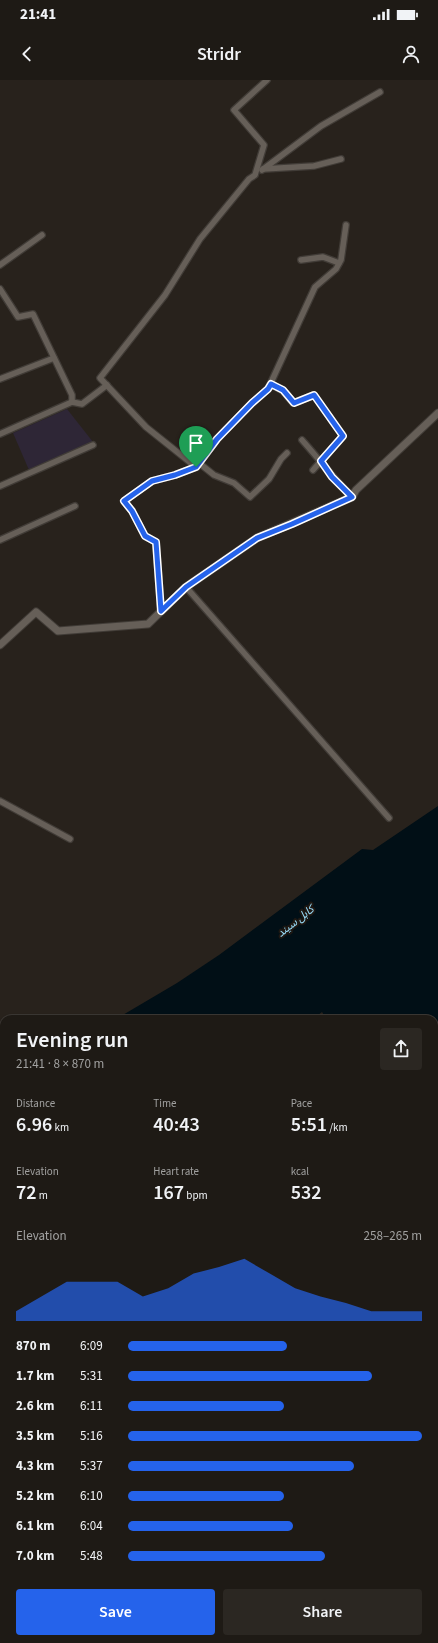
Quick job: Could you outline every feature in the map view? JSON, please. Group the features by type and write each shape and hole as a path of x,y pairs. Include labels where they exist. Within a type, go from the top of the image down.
{"street":[{"path":"260,170 264,145 234,110 267,80"},
{"path":"287,453 281,459 269,480 250,497 234,484 214,475 198,465 146,427 100,378 164,296 200,239 249,179 320,126 380,92"},
{"path":"260,170 314,166 341,159"},
{"path":"161,611 156,542 145,536 132,511 124,501 152,481 175,475 198,465 217,439 252,403 268,389 316,286 336,269 341,260 346,226"},
{"path":"0,265 42,235"},
{"path":"301,260 323,257 339,263"},
{"path":"0,289 18,317 32,314 72,395 72,402"},
{"path":"0,379 54,358"},
{"path":"271,384 283,390 294,403 314,395 343,436 313,470"},
{"path":"0,434 72,402 82,404 107,385"},
{"path":"0,645 36,612 58,631 148,624 186,587 257,538 352,497 356,490 438,413"},
{"path":"302,440 321,461 332,477 352,497"},
{"path":"0,486 93,445"},
{"path":"0,540 75,506"},
{"path":"186,587 390,818"},
{"path":"0,801 70,839"}],"shaded area":[{"path":"67,409 93,442 29,470 13,433"}],"water":[{"name":"کابل سيند","path":"438,806 438,1015 324,1015 322,1012 318,1015 123,1015 177,983 219,955 362,849 373,850"}],"route":[{"path":"271,384 283,390 291,402 294,403 314,395 343,436 321,461 332,477 352,497 257,538 186,587 161,611 156,542 145,536 132,511 124,501 152,481 175,475 196,467 217,439 252,403 268,389 271,384"}]}
